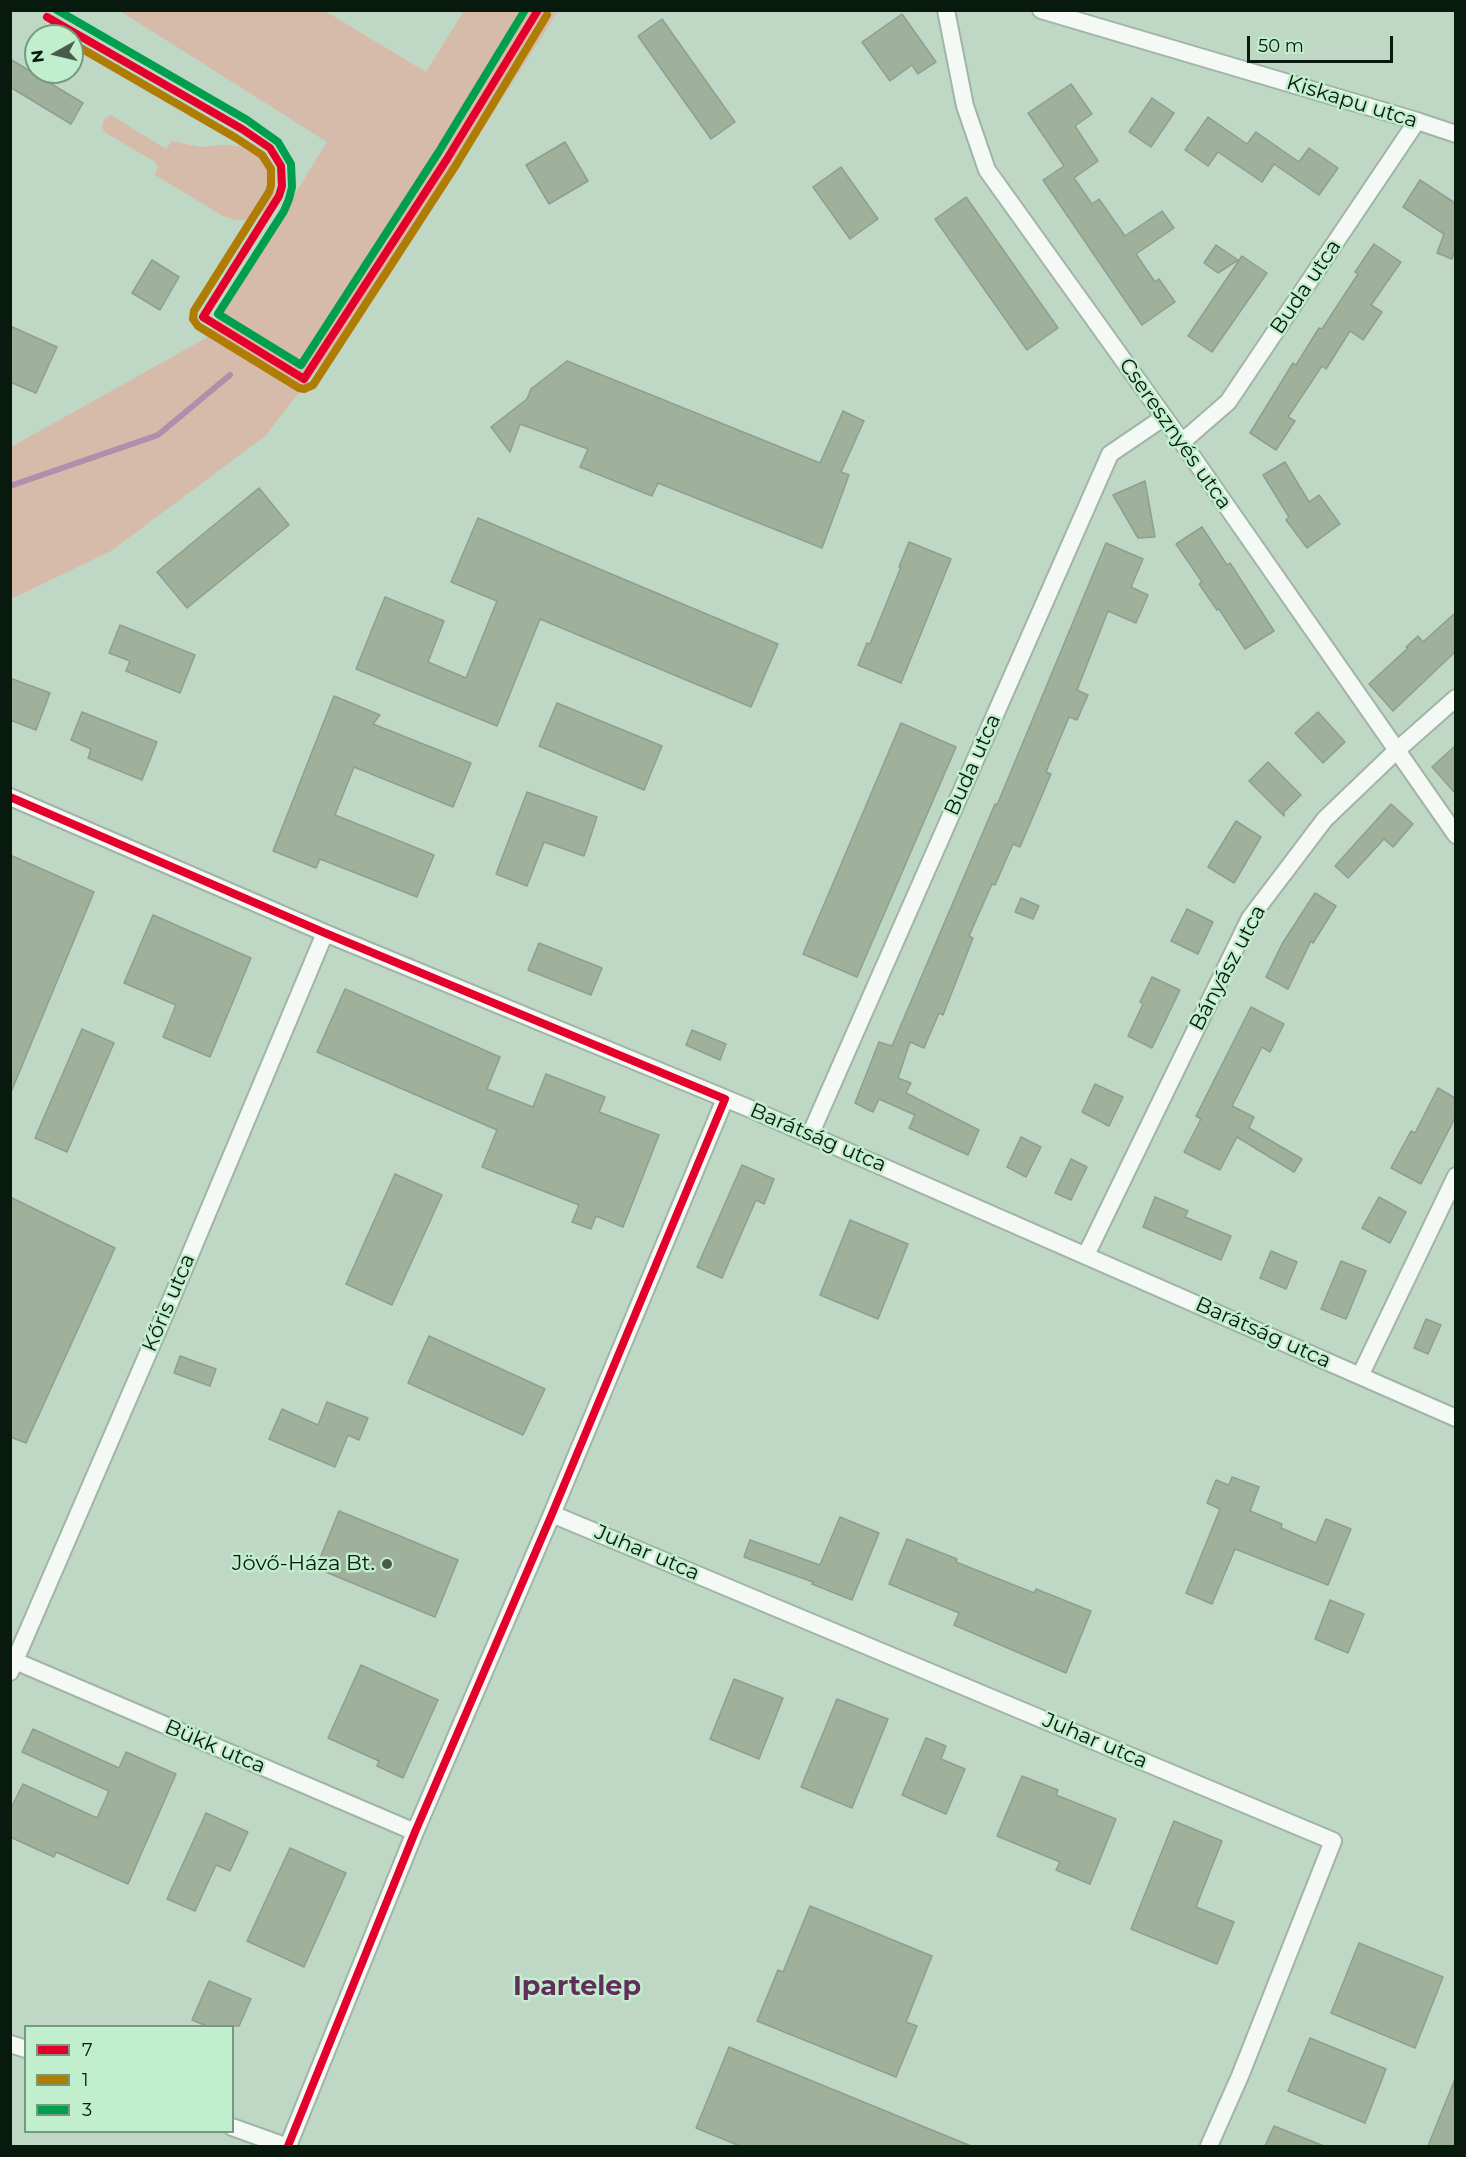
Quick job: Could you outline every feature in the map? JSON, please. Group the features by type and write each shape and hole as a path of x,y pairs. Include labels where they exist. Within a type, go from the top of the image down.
{"street":[{"name":"Cseresznyés utca","path":"946,10 965,106 987,170 1182,442 1455,835"},
{"name":"Kiskapu utca","path":"1041,10 1455,134"},
{"name":"Buda utca","path":"1182,442 1228,402 1417,121"},
{"name":"Buda utca","path":"810,1135 1110,454 1163,418"},
{"name":"Bányász utca","path":"1086,1255 1250,918 1325,819 1396,751 1455,699"},
{"name":"Barátság utca","path":"10,797 325,933 810,1135 1455,1418"},
{"name":"Kőris utca","path":"13,1667 168,1307 325,933"},
{"path":"234,2128 286,2146 415,1832 552,1514 725,1099"},
{"path":"1360,1376 1455,1176"},
{"name":"Juhar utca","path":"552,1514 1333,1841 1240,2076 1209,2146"},
{"name":"Bükk utca","path":"13,1667 415,1832"}],"shaded area":[{"path":"120,11 325,11 426,72 464,11 558,11 385,283 265,436 111,551 11,599 11,447 206,338 327,142"},
{"path":"111,115 166,149 172,141 200,147 239,146 255,152 269,164 275,179 275,193 269,206 263,213 245,220 223,216 155,175 158,167 155,162 104,132 102,125 105,118"}],"building":[{"path":"902,14 936,62 918,74 912,65 890,81 862,42"},
{"path":"662,19 735,122 711,139 638,36"},
{"path":"10,59 24,67 24,84 51,84 83,103 71,124 10,87"},
{"path":"1071,84 1092,114 1075,126 1098,161 1074,178 1092,204 1099,199 1125,236 1162,211 1174,228 1136,254 1155,282 1159,279 1175,302 1142,325 1043,180 1064,166 1028,113"},
{"path":"1152,98 1174,113 1151,147 1129,132"},
{"path":"1208,117 1247,144 1256,132 1299,162 1309,148 1338,168 1319,195 1274,164 1262,182 1218,152 1208,166 1185,150"},
{"path":"565,142 588,181 549,204 526,165"},
{"path":"841,167 878,219 850,239 813,187"},
{"path":"1420,180 1455,203 1455,249 1452,259 1437,253 1444,234 1403,207"},
{"path":"966,197 1058,328 1027,350 935,219"},
{"path":"1374,244 1401,262 1371,305 1382,312 1363,340 1350,331 1326,369 1322,366 1288,417 1295,421 1276,450 1250,433 1293,363 1296,365 1319,328 1322,329 1358,274 1355,272"},
{"path":"1216,245 1238,260 1218,273 1204,263"},
{"path":"1242,256 1267,273 1212,352 1188,336"},
{"path":"152,260 179,277 160,310 132,293"},
{"path":"10,326 57,347 36,393 10,382"},
{"path":"567,361 820,463 843,411 864,421 841,472 849,475 822,548 658,483 652,496 580,467 588,449 520,424 510,452 491,427 527,399 531,389"},
{"path":"1285,462 1309,502 1319,495 1340,524 1307,548 1286,520 1289,517 1263,475"},
{"path":"1145,481 1155,537 1138,538 1113,495"},
{"path":"259,488 289,525 187,608 157,572"},
{"path":"478,518 778,644 751,707 540,619 497,726 356,669 385,597 444,621 428,662 466,678 497,601 451,582"},
{"path":"1202,527 1227,565 1230,563 1274,631 1245,649 1219,609 1217,610 1199,584 1202,582 1176,544"},
{"path":"909,542 951,559 901,683 858,665 867,643 870,644"},
{"path":"1106,543 1143,559 1131,587 1148,595 1136,623 1108,611 1077,690 1088,695 1077,720 1069,717 1046,772 1051,774 1020,847 1013,844 995,885 992,884 969,936 973,938 943,1015 939,1013 924,1048 910,1042 898,1078 911,1083 906,1093 979,1130 968,1155 909,1128 915,1115 879,1099 873,1112 855,1103 879,1042 892,1046 995,804 997,805"},
{"path":"1455,613 1455,652 1393,711 1369,684 1418,636 1423,642"},
{"path":"120,625 195,655 180,693 126,671 130,661 109,653"},
{"path":"10,678 50,693 36,730 10,720"},
{"path":"334,696 380,715 373,724 471,763 453,807 354,767 335,815 434,855 417,897 320,859 316,868 273,851"},
{"path":"557,703 662,746 644,790 539,746"},
{"path":"82,712 157,742 142,780 88,758 91,749 71,740"},
{"path":"1318,712 1345,742 1323,763 1295,733"},
{"path":"901,723 956,747 857,977 803,954"},
{"path":"1455,746 1455,793 1432,767"},
{"path":"1268,762 1301,795 1284,812 1284,816 1249,781"},
{"path":"527,792 597,817 584,856 544,842 527,886 496,874"},
{"path":"1391,804 1413,824 1393,847 1384,839 1348,878 1335,866"},
{"path":"1236,821 1261,837 1234,883 1208,867"},
{"path":"10,855 94,892 11,1092 10,1092"},
{"path":"1315,893 1336,906 1313,943 1311,941 1288,989 1266,977 1282,944"},
{"path":"1021,898 1039,906 1033,919 1015,912"},
{"path":"1187,909 1213,922 1198,954 1171,941"},
{"path":"153,915 251,958 210,1057 163,1037 176,1005 124,983"},
{"path":"539,943 602,968 591,995 528,970"},
{"path":"1152,977 1180,990 1152,1048 1128,1036 1143,1004 1140,1002"},
{"path":"345,989 500,1057 487,1089 533,1107 546,1074 605,1097 599,1112 659,1135 623,1227 596,1216 591,1229 572,1222 579,1205 482,1167 497,1130 317,1052"},
{"path":"1251,1007 1284,1024 1270,1052 1262,1047 1232,1106 1254,1117 1249,1128 1302,1159 1294,1172 1237,1137 1220,1170 1184,1152 1201,1119 1196,1116"},
{"path":"82,1029 114,1043 67,1152 35,1138"},
{"path":"692,1030 726,1044 720,1060 686,1045"},
{"path":"1095,1084 1123,1097 1109,1126 1082,1112"},
{"path":"1438,1088 1455,1098 1455,1118 1421,1184 1391,1168 1411,1131 1415,1133"},
{"path":"1021,1137 1041,1147 1026,1177 1007,1167"},
{"path":"1071,1159 1087,1167 1071,1200 1055,1193"},
{"path":"742,1165 774,1179 764,1204 756,1200 722,1278 697,1267"},
{"path":"395,1174 442,1195 392,1305 346,1284"},
{"path":"10,1197 115,1248 26,1443 10,1437"},
{"path":"1155,1197 1188,1211 1185,1217 1231,1236 1221,1260 1143,1227"},
{"path":"1379,1197 1406,1212 1390,1243 1362,1228"},
{"path":"850,1220 908,1244 878,1319 820,1295"},
{"path":"1271,1251 1297,1262 1286,1289 1260,1278"},
{"path":"1341,1261 1366,1271 1346,1319 1321,1309"},
{"path":"1426,1319 1441,1325 1428,1354 1414,1348"},
{"path":"429,1336 545,1389 523,1435 408,1383"},
{"path":"180,1356 216,1369 210,1386 174,1373"},
{"path":"327,1402 368,1418 359,1440 348,1435 335,1467 269,1439 282,1409 318,1425"},
{"path":"1232,1477 1259,1487 1250,1511 1282,1524 1281,1528 1316,1543 1326,1519 1351,1529 1328,1585 1235,1549 1212,1604 1186,1593 1220,1509 1207,1503 1216,1480 1229,1485"},
{"name":"Jövő-Háza Bt.","path":"339,1511 458,1560 435,1617 316,1568"},
{"path":"840,1517 879,1533 852,1600 812,1584 813,1582 744,1557 750,1540 820,1565"},
{"path":"907,1539 957,1559 956,1562 1034,1593 1036,1589 1091,1611 1066,1673 954,1625 959,1613 889,1584"},
{"path":"1330,1600 1364,1614 1348,1653 1315,1639"},
{"path":"361,1665 438,1700 403,1778 377,1766 379,1761 328,1738"},
{"path":"734,1679 783,1698 759,1759 710,1739"},
{"path":"837,1699 888,1719 852,1808 801,1787"},
{"path":"33,1729 119,1768 126,1752 176,1774 128,1884 56,1852 54,1857 10,1837 10,1810 23,1784 97,1818 109,1791 22,1752"},
{"path":"926,1738 946,1746 941,1759 965,1769 946,1814 902,1795"},
{"path":"1022,1776 1058,1790 1056,1795 1116,1819 1090,1884 1056,1870 1060,1862 997,1836"},
{"path":"206,1813 248,1832 230,1871 216,1865 195,1911 167,1899"},
{"path":"1174,1821 1222,1841 1196,1907 1234,1922 1217,1964 1131,1929"},
{"path":"290,1848 346,1873 304,1967 247,1941"},
{"path":"810,1906 932,1956 906,2022 917,2026 896,2077 757,2021 778,1970 783,1972"},
{"path":"1359,1943 1443,1977 1415,2048 1331,2013"},
{"path":"209,1981 251,1999 239,2026 204,2025 192,2020"},
{"path":"1310,2038 1386,2069 1365,2123 1288,2091"},
{"path":"729,2047 971,2146 740,2146 696,2128"},
{"path":"1455,2079 1455,2146 1428,2146"},
{"path":"1274,2126 1324,2146 1265,2146"}],"waterway":[{"path":"10,486 158,435 230,375"}],"transit line":[{"name":"3","path":"57,10 247,120 278,142 291,164 292,187 289,199 284,211 218,314 301,365 438,153 525,10"},
{"name":"7","path":"304,379 447,159 538,10"},
{"name":"1","path":"84,50 262,155 271,169 269,192 194,311 193,319 198,326 304,389 313,385 456,165 547,15"},
{"name":"7","path":"47,17 242,129 270,148 281,166 282,186 279,196 203,317 304,379"},
{"name":"7","path":"10,797 325,933 725,1099"},
{"name":"7","path":"288,2146 415,1832 552,1514 725,1099"}],"place":[{"name":"Jövő-Háza Bt.","path":"387,1564"}],"district":[{"name":"Ipartelep","path":"577,1987"}]}
